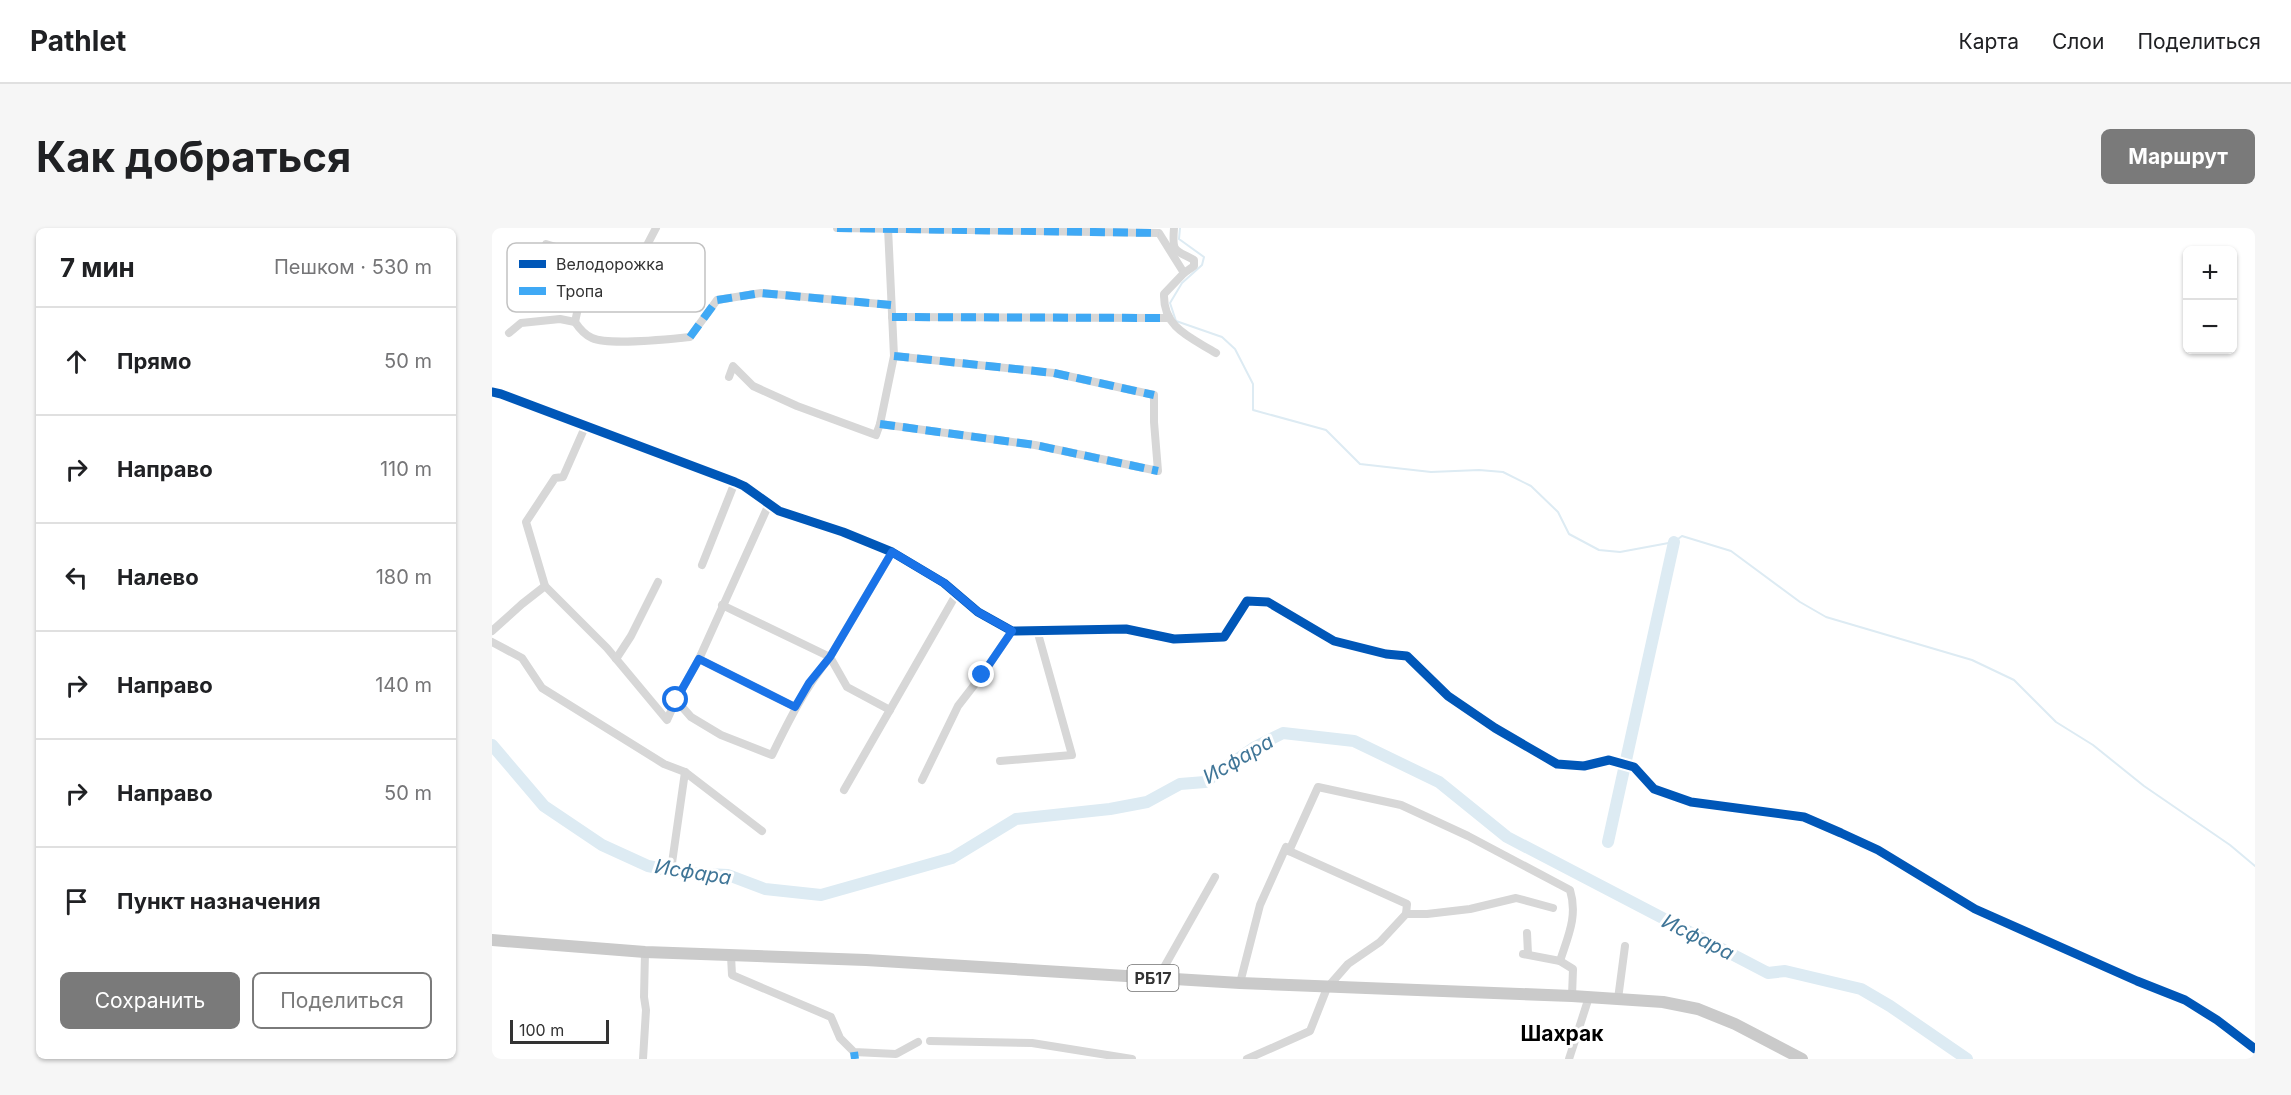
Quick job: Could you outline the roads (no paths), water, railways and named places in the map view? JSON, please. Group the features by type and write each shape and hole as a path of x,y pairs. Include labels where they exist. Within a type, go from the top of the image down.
{"main road":[{"name":"РБ17","path":"492,940 645,952 866,960 1328,988 1572,996 1663,1002 1698,1009 1735,1024 1802,1059"}],"street":[{"path":"648,243 656,228"},
{"path":"837,228 1159,233 1184,273"},
{"path":"1174,228 1173,243 1179,254 1194,260 1194,266 1164,294 1163,308 1168,318 1182,332 1216,353"},
{"path":"729,378 733,366 753,386 797,406 876,435 894,356 888,229"},
{"path":"509,333 521,324 560,320 575,322 580,329 594,339 633,342 690,337 717,300 761,293 891,305"},
{"path":"575,322 577,312"},
{"path":"892,317 1168,318"},
{"path":"880,424 1035,445 1158,471 1154,394 1054,373 894,356"},
{"path":"492,393 501,394 735,482 779,511 843,532 892,552 944,583 978,612 1012,631 1126,629 1174,639 1224,637 1246,602 1268,602 1334,641 1386,654 1407,656 1448,696 1495,728 1557,764 1584,766 1609,760 1634,767 1654,789 1682,798 1804,817 1878,850 1984,913 2185,1000 2217,1020 2255,1049"},
{"path":"585,427 563,477 555,478 548,486 526,522 545,586 616,659 667,720 699,659 769,504"},
{"path":"702,565 735,482"},
{"path":"676,700 691,717 720,735 772,755 809,683 830,657 892,552"},
{"path":"616,659 631,636 658,582"},
{"path":"492,631 522,603 545,586"},
{"path":"844,790 957,593"},
{"path":"722,605 830,657 847,687 890,710"},
{"path":"1000,761 1072,755 1036,630"},
{"path":"922,780 958,706 1012,631"},
{"path":"492,642 522,658 542,688 664,764 685,772 762,831"},
{"path":"699,659 795,707"},
{"path":"672,863 685,772"},
{"path":"1289,851 1318,787 1401,805 1468,836 1570,890 1575,905 1560,961"},
{"path":"1240,983 1260,905 1286,847 1289,851 1407,904 1406,914 1380,942 1348,964 1328,988 1310,1031 1247,1059"},
{"path":"1158,978 1215,877"},
{"path":"1406,914 1427,915 1470,909 1516,898 1554,908"},
{"path":"1527,933 1526,954 1560,961 1573,969 1572,996"},
{"path":"1618,999 1625,946"},
{"path":"643,1059 646,1010 645,952"},
{"path":"730,956 732,975 831,1017 840,1038 854,1055 896,1054 918,1042"},
{"path":"1569,1059 1589,997"},
{"path":"930,1041 1032,1043 1132,1059"},
{"path":"1069,1049 1078,1059"}],"waterway":[{"path":"1180,228 1179,239 1204,257 1202,265 1182,283 1170,303 1176,321 1222,337 1235,349 1253,384 1253,410 1326,430 1360,464 1431,472 1479,470 1503,472 1531,486 1558,512 1569,534 1599,550 1620,552 1674,542 1682,536 1731,551 1800,602 1826,617 1972,660 2014,680 2056,722 2093,745 2144,786 2230,845 2255,866"},
{"path":"1608,842 1674,542"},
{"name":"Исфара","path":"492,745 544,806 602,845 648,866 684,873 728,875 765,889 821,895 952,858 1016,819 1110,809 1147,802 1180,784 1205,782 1255,747 1283,733 1354,741 1439,782 1507,837 1768,973 1785,971 1861,989 1967,1059"}],"district":[{"name":"Шахрак","path":"1562,1033"}]}
